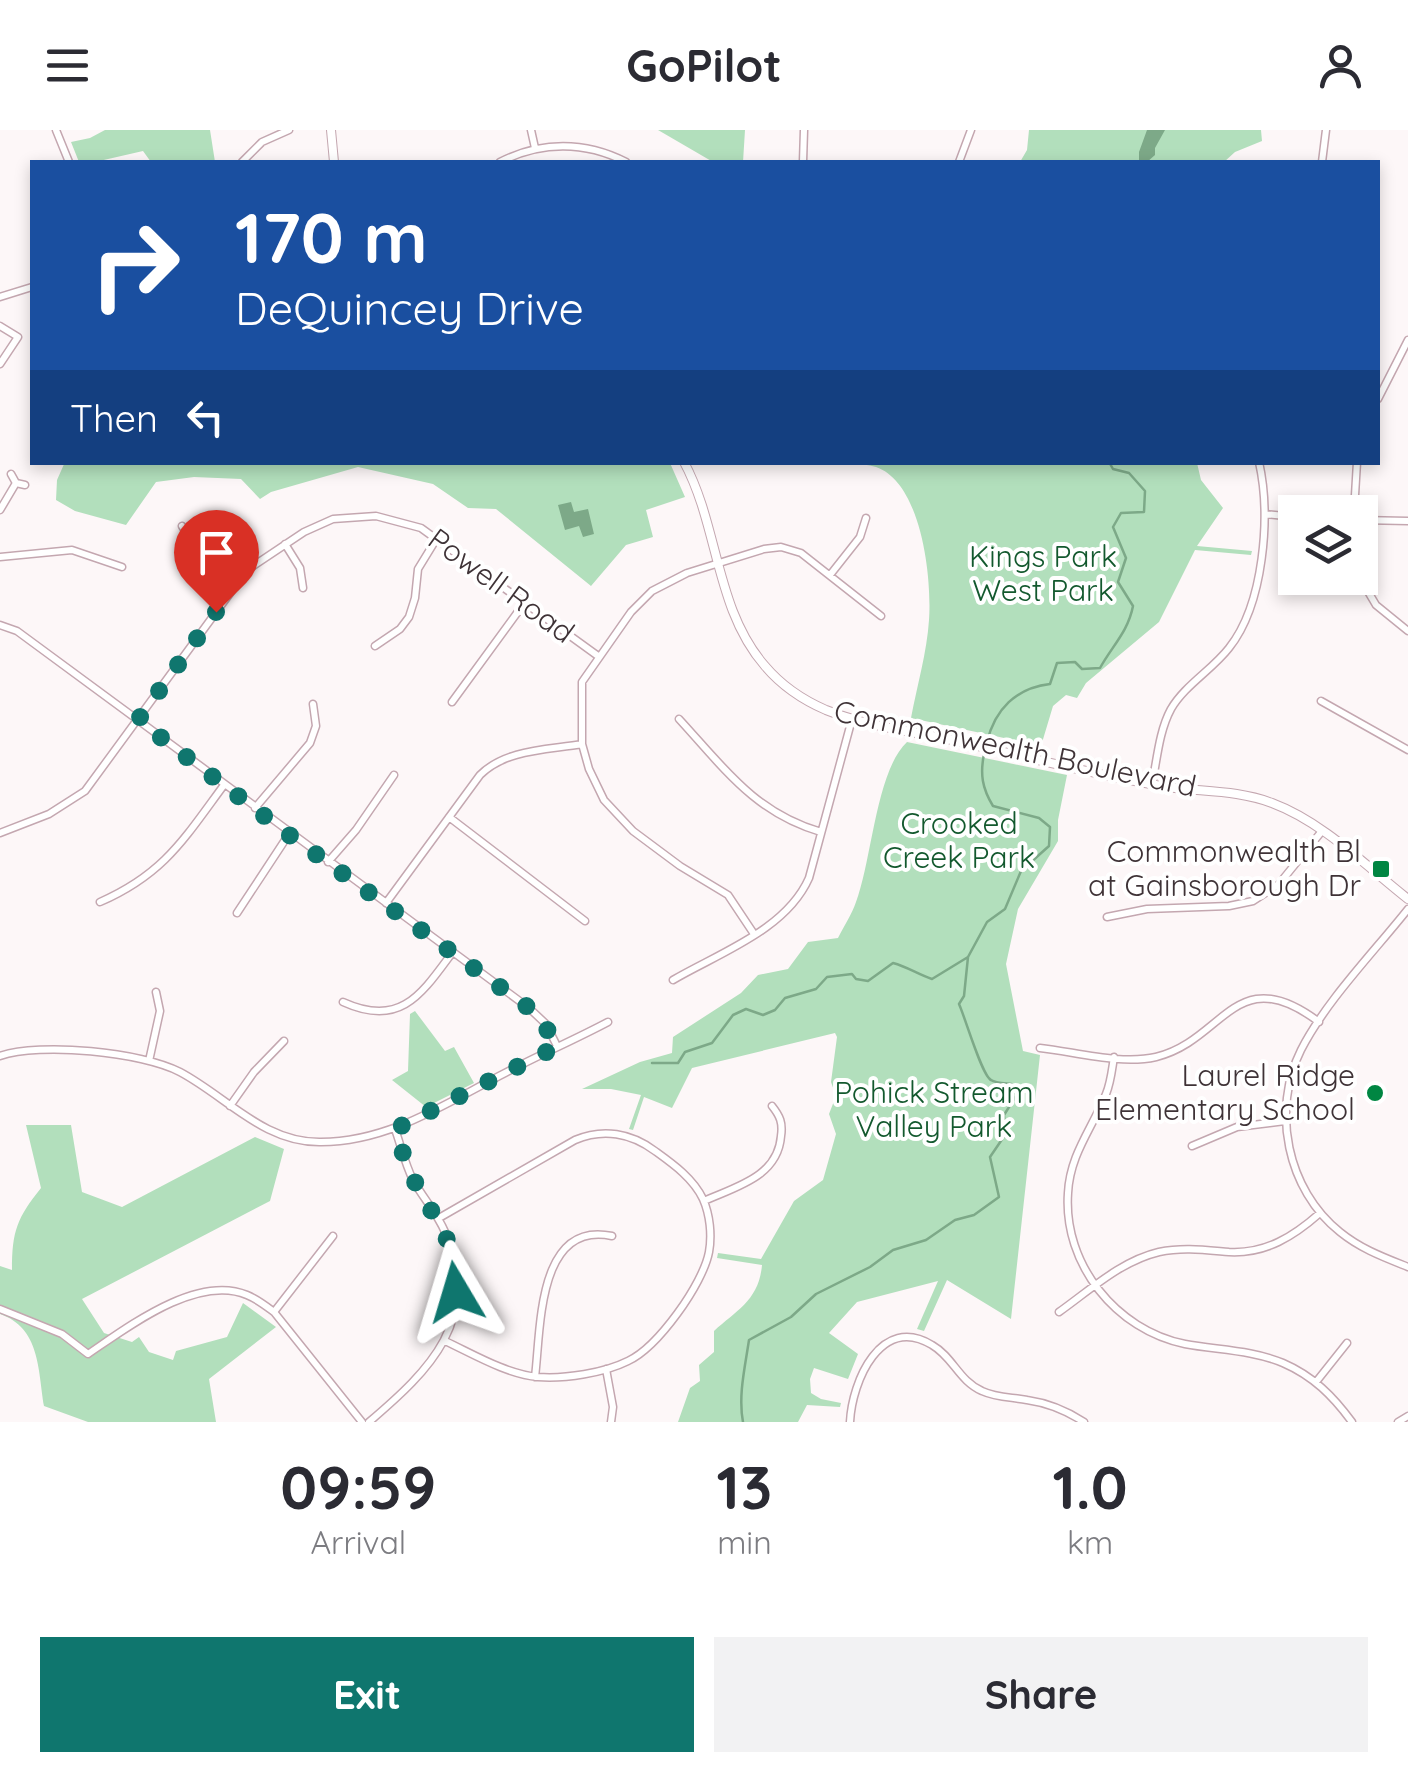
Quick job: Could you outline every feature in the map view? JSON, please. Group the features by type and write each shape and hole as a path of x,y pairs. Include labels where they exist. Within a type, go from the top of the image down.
{"street":[{"path":"56,130 68,160"},
{"path":"244,160 262,142 289,130"},
{"path":"331,130 334,160"},
{"path":"531,130 535,149"},
{"path":"803,160 804,130"},
{"path":"960,160 971,130"},
{"path":"1322,160 1326,130"},
{"path":"505,160 535,149 559,146 587,148 620,160"},
{"path":"0,297 30,288"},
{"path":"0,326 18,337 0,364"},
{"path":"1380,394 1408,340"},
{"name":"Commonwealth Boulevard","path":"685,465 738,624 764,664 806,700 852,718 1152,784 1256,798 1287,809 1322,831 1408,899"},
{"path":"1152,784 1172,708 1227,652 1248,618 1256,590 1265,514 1259,465"},
{"path":"1355,495 1357,465"},
{"path":"11,474 16,483 26,485"},
{"path":"0,510 16,483"},
{"path":"1265,514 1278,515"},
{"name":"Powell Road","path":"0,833 76,799 102,770 239,580 258,560 323,523 357,516 404,521 437,538 598,656"},
{"path":"830,575 860,537 866,518"},
{"path":"1378,521 1408,522"},
{"path":"182,526 190,542 239,580"},
{"path":"375,646 409,617 418,569 437,538"},
{"path":"285,544 300,568 303,588"},
{"path":"754,934 728,895 680,866 616,815 595,784 582,744 580,689 585,674 631,612 652,591 678,576 780,548 802,553 881,616"},
{"path":"0,557 72,550 122,567"},
{"path":"1370,595 1376,605 1408,631"},
{"path":"452,702 526,602"},
{"path":"0,625 16,631 536,1013 558,1046"},
{"path":"1320,701 1408,750"},
{"path":"254,808 315,735 313,704"},
{"path":"673,980 782,917 799,898 809,878 852,718"},
{"path":"678,719 762,805 784,820 822,832"},
{"path":"386,904 483,771 501,759 582,744"},
{"path":"328,862 394,775"},
{"path":"100,902 157,869 224,785"},
{"path":"448,818 585,922"},
{"path":"1107,916 1147,908 1229,906 1253,901 1279,884 1322,831"},
{"path":"237,914 288,834"},
{"path":"1408,909 1319,1022 1293,1069 1286,1122 1295,1169 1320,1213 1356,1244 1408,1266"},
{"path":"343,1002 372,1012 403,1006 422,992 452,953"},
{"path":"149,1061 160,1011 156,992"},
{"path":"1040,1048 1148,1058 1168,1053 1226,1013 1254,1000 1288,1003 1319,1022"},
{"path":"0,1056 52,1049 149,1061 180,1072 264,1128 302,1141 338,1142 395,1129 608,1022"},
{"path":"230,1106 254,1072 284,1041"},
{"path":"1114,1057 1109,1087 1076,1151 1068,1188 1073,1240 1095,1286 1124,1316 1155,1335 1184,1344 1268,1358 1316,1382 1352,1422"},
{"path":"704,1200 751,1180 772,1163 781,1144 782,1128 779,1114 772,1106"},
{"path":"1192,1146 1236,1127 1286,1122"},
{"path":"0,1309 62,1334 88,1354 147,1314 182,1299 216,1290 248,1295 274,1312 366,1422 420,1378 445,1341 454,1307 456,1278 451,1248 439,1218 413,1180 395,1129"},
{"path":"439,1218 575,1140 602,1133 626,1136 648,1146 685,1174 704,1200 710,1241 700,1276 652,1344 633,1359 606,1369 535,1377 445,1341"},
{"path":"1059,1312 1128,1264 1162,1252 1193,1248 1242,1252 1268,1247 1293,1235 1320,1213"},
{"path":"535,1377 546,1285 552,1268 565,1249 578,1240 593,1234 612,1236"},
{"path":"274,1312 333,1236"},
{"path":"850,1422 868,1359 887,1343 905,1338 934,1346 958,1374 980,1390 1046,1404 1079,1421"},
{"path":"1316,1382 1347,1342"},
{"path":"606,1369 612,1422"},
{"path":"1398,1422 1408,1416"}],"green space":[{"path":"105,130 210,130 215,160 150,160 143,151 104,160 78,160 71,142"},
{"path":"658,130 745,130 743,160 710,160"},
{"path":"1029,130 1261,130 1262,141 1226,160 1021,160 1027,150"},
{"path":"64,465 671,465 685,497 646,510 653,537 626,545 591,586 496,509 468,508 433,484 358,467 271,492 260,499 241,479 194,477 156,482 126,525 75,511 56,500 57,480"},
{"name":"Kings Park West Park","path":"863,465 1197,465 1201,480 1223,508 1197,546 1252,551 1251,555 1195,550 1159,622 1086,683 1077,698 1066,695 1053,706 1041,746 911,718 929,620 926,558 914,512 904,492 892,476"},
{"path":"907,742 1067,775 1058,841 1018,909 1006,964 1023,1051 1040,1055 1011,1319 947,1280 924,1331 917,1329 938,1281 857,1302 829,1333 858,1354 848,1379 814,1368 810,1379 811,1393 841,1403 840,1407 807,1405 798,1422 678,1422 690,1388 700,1381 699,1365 714,1352 714,1331 752,1296 760,1277 762,1265 717,1258 718,1253 761,1259 794,1201 823,1180 836,1134 829,1114 836,1096 831,1082 837,1037 835,1033 692,1068 672,1108 644,1097 633,1130 629,1129 641,1095 582,1089 640,1062 672,1053 673,1037 741,993 758,975 788,969 808,942 838,938 862,884 888,773"},
{"path":"415,1011 445,1051 454,1047 474,1083 426,1107 392,1080 408,1071 410,1014"},
{"path":"26,1125 71,1125 82,1192 122,1207 255,1137 284,1149 270,1201 82,1299 104,1333 132,1342 139,1337 149,1352 173,1360 176,1351 227,1337 243,1303 276,1327 209,1379 216,1422 88,1422 44,1406 30,1340 13,1320 0,1314 0,1266 12,1270 17,1226 41,1188"}],"shaded area":[{"path":"1147,130 1165,130 1149,160 1139,160"},
{"path":"571,502 574,512 588,509 594,534 583,537 579,526 565,530 558,505"}],"waterway":[{"path":"987,742 1001,710 1017,695 1050,684 1057,663 1075,662 1082,669 1100,668 1127,624 1133,606 1118,582 1126,558 1113,527 1121,513 1144,512 1145,491 1129,473 1111,465"},
{"path":"652,1063 678,1063 685,1052 712,1043 733,1015 746,1009 763,1015 775,1010 785,998 816,989 827,977 852,974 868,981 893,963 932,979 968,957 987,922 1005,909 1021,871 1049,846 1050,827 1039,818 993,806 983,781 984,754"},
{"path":"743,1422 742,1392 749,1340 791,1317 816,1294 870,1267 893,1250 926,1240 955,1220 974,1215 999,1197 990,1157 1005,1135 1004,1115 1016,1096 1016,1085 991,1080 974,1045 959,1004 964,996 968,957"}],"place":[{"name":"Commonwealth Bl at Gainsborough Dr","path":"1381,869"},
{"name":"Laurel Ridge Elementary School","path":"1375,1093"}],"route":[{"path":"216,612 138,720 536,1013 558,1046 395,1129 413,1180 446,1233 456,1292"}],"park label":[{"name":"Crooked Creek Park","path":"959,841"},
{"name":"Pohick Stream Valley Park","path":"934,1110"}]}
